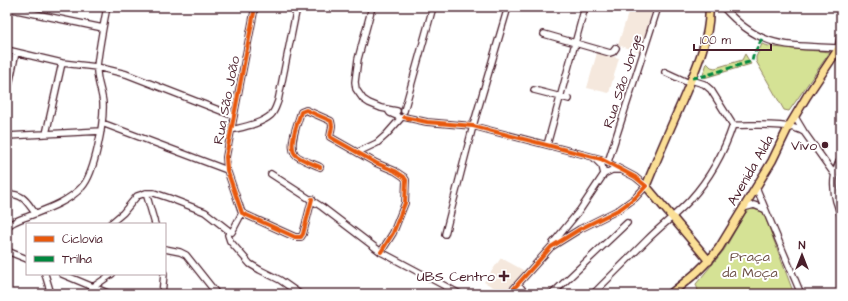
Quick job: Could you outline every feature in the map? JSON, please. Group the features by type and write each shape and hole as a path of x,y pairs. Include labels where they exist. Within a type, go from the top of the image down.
{"main road":[{"path":"709,7 709,20 704,43 690,82 646,186 709,261"},
{"path":"840,48 841,37"},
{"name":"Avenida Alda","path":"670,294 709,261 772,161 789,126 840,48"}],"street":[{"path":"7,227 15,221 63,201 82,187 90,172 102,123 103,104 97,67 107,7"},
{"name":"Rua São João","path":"242,213 228,170 226,157 255,7"},
{"path":"231,130 266,119 274,110 278,101 297,7"},
{"path":"372,7 358,59 355,82 356,89 363,99 381,108 388,110 391,109 401,114 428,122 473,126 608,162 635,177 646,186 635,198 620,209 580,229 551,247"},
{"path":"358,152 377,142 396,124 406,104 433,7"},
{"path":"445,234 473,126 508,7"},
{"path":"547,145 585,7"},
{"name":"Rua São Jorge","path":"608,162 658,7"},
{"path":"723,7 747,30 767,41 788,45 840,48"},
{"path":"7,8 103,28"},
{"path":"544,34 610,53 616,48"},
{"path":"7,50 62,63 97,67 126,74 234,116"},
{"path":"7,95 16,52"},
{"path":"46,134 62,63"},
{"path":"665,72 690,82 704,84 711,90 733,125"},
{"path":"534,90 569,99"},
{"path":"320,167 296,156 294,153 293,134 302,111 306,110 331,121 332,126 329,136 331,138 400,174 406,180 405,203 396,226 381,252"},
{"path":"795,117 834,174"},
{"path":"102,123 228,170"},
{"path":"733,125 789,126 800,129 804,132"},
{"path":"593,294 648,239 691,199 701,186 723,148 733,125"},
{"path":"7,136 101,131"},
{"path":"594,158 602,166 604,174"},
{"path":"841,158 834,174 834,193 841,215"},
{"path":"509,294 551,247 604,174 612,170 622,170"},
{"path":"271,174 312,200 381,252 460,294"},
{"path":"756,187 801,294"},
{"path":"111,223 123,213 134,198 146,193 162,195 205,212 219,223 220,226 230,232"},
{"path":"146,193 155,223"},
{"path":"7,194 18,194 21,196 35,213"},
{"path":"300,294 280,280 250,264 228,238 242,213 298,238 301,237 312,200"},
{"path":"743,208 754,205 764,209"},
{"path":"573,218 574,224 580,229"},
{"path":"552,294 626,223"},
{"path":"166,250 180,252 186,255 216,294"},
{"path":"7,251 26,259"},
{"path":"45,275 51,294"},
{"path":"64,275 110,294"},
{"path":"93,287 111,275"},
{"path":"162,294 164,275"},
{"path":"518,284 525,294"}],"shaded area":[{"path":"630,7 653,7 640,52 618,45"},
{"path":"597,53 619,58 609,93 587,88"},
{"name":"UBS Centro","path":"501,258 525,271 504,293 484,282"}],"green space":[{"path":"762,44 772,47 830,52 789,111 784,110 756,61 756,57"},
{"path":"745,54 751,64 704,78 703,75 707,63 711,67 715,68 742,60"},
{"name":"Praça da Moça","path":"753,209 761,211 764,214 794,294 699,294 696,284 724,250 744,215 748,210"}],"marked path":[{"path":"692,78 704,76 752,61 762,39"}],"cycle path":[{"path":"255,7 226,157 227,170 242,213 295,237 301,237 303,234 312,199"},
{"path":"320,167 299,158 293,150 293,139 296,127 301,112 306,110 331,121 332,126 330,137 404,177 406,180 405,203 393,233 381,252"},
{"path":"404,117 427,122 473,126 601,159 635,177 646,186 635,198 620,209 580,229 551,247 509,294"}],"place":[{"name":"Vivo","path":"825,145"},
{"name":"UBS Centro","path":"504,276"}]}
